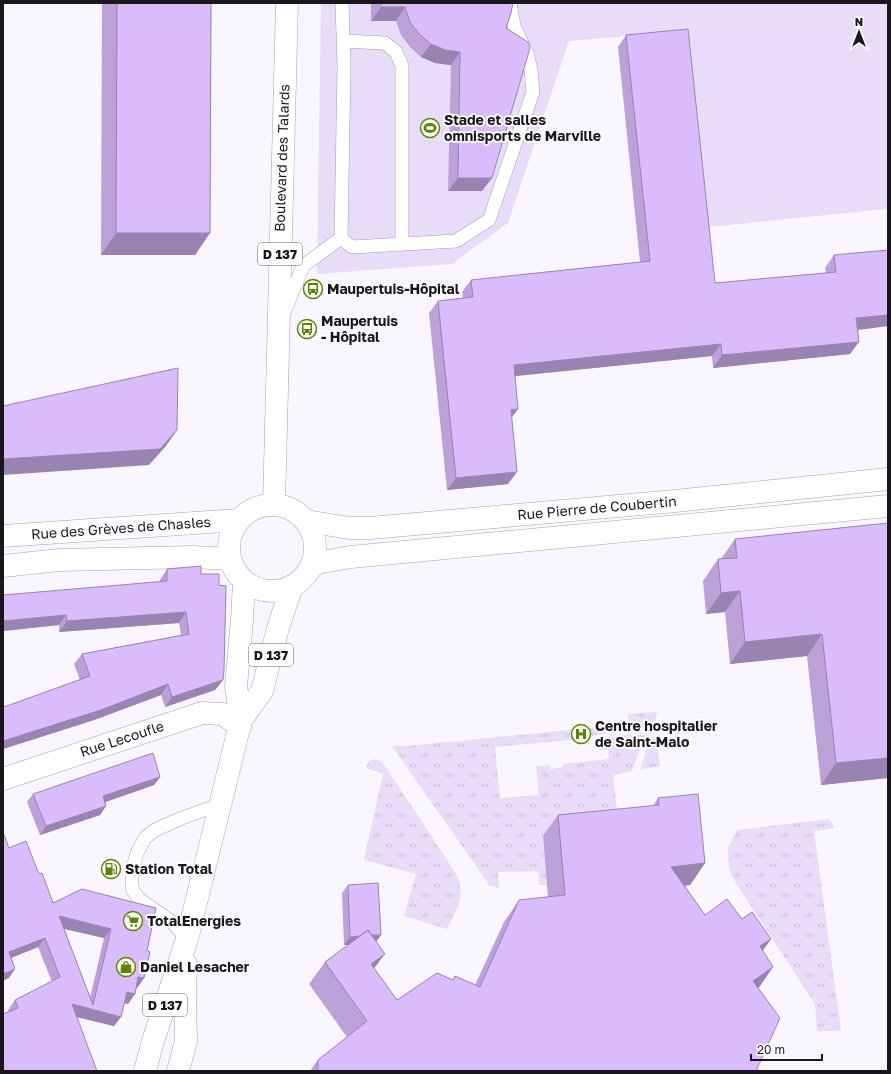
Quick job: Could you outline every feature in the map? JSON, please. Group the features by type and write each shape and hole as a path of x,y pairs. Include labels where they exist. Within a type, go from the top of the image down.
{"main road":[{"name":"Boulevard des Talards","path":"274,505 287,3"},
{"name":"Rue Pierre de Coubertin","path":"306,521 349,528 370,528 675,501 888,479"},
{"path":"274,505 286,507 297,513 306,521 312,531 315,543 315,555 311,566 303,578 292,586 280,590 267,591 255,588 244,581 235,571 230,559 229,545 231,532 238,520 248,511 260,506 274,505"},
{"name":"Rue Pierre de Coubertin","path":"311,566 322,562 352,557 888,506"},
{"name":"Rue des Grèves de Chasles","path":"3,536 238,520"},
{"name":"Rue des Grèves de Chasles","path":"3,566 60,560 193,557 230,559"},
{"name":"D 137","path":"145,1071 153,1041 187,939 240,723 236,686 244,581"},
{"name":"D 137","path":"240,723 262,691 278,628 292,586"},
{"name":"Rue Lecoufle","path":"3,779 202,713 223,714 240,723"},
{"name":"D 137","path":"178,1071 186,1041 185,998 187,939"},
{"path":"153,1041 186,1026"}],"lane":[{"path":"341,238 344,66 342,3"},
{"path":"341,238 352,247 456,241 489,220 533,92 531,70 527,53 514,26 510,3"},
{"path":"343,42 384,43 396,52 402,66 402,244"},
{"path":"278,330 303,266 341,238"},
{"path":"187,939 171,921 139,899 132,889 132,870 137,854 145,838 155,830 182,818 221,804"}],"green space":[{"name":"Stade et salles omnisports de Marville","path":"321,3 888,3 888,209 708,227 687,31 569,41 508,223 452,264 317,274"},
{"path":"657,712 655,722 580,739 495,747 500,798 539,795 536,766 550,765 551,769 563,767 563,764 609,759 608,750 599,750 610,738 630,734 645,736 632,771 613,775 618,820 543,837 547,885 539,885 538,871 498,872 499,888 490,886 392,746 408,746 629,724 628,714"},
{"path":"651,738 656,738 660,766 640,770"},
{"path":"375,759 380,761 385,766 457,875 461,890 459,903 447,929 404,916 416,874 364,860 383,774 366,768 369,761"},
{"path":"829,819 835,828 814,831 841,1031 817,1031 815,1004 737,885 729,870 728,848 737,830"}],"building":[{"path":"117,3 211,3 210,233 116,233"},
{"path":"381,3 513,3 506,28 528,42 530,48 492,178 458,178 460,52 445,50 431,44 419,34 410,22 405,7 381,7"},
{"path":"688,29 715,283 836,272 834,255 888,250 888,315 856,318 859,342 722,355 721,344 514,365 518,409 511,410 517,472 456,478 438,301 473,297 471,280 650,261 626,35"},
{"path":"178,368 177,430 160,449 3,459 3,406"},
{"path":"888,523 888,758 836,763 822,634 745,642 740,591 721,593 718,559 737,558 735,539"},
{"path":"201,566 201,574 219,574 219,585 226,586 223,680 172,697 168,684 101,710 3,741 3,704 4,707 90,676 82,654 189,634 186,612 67,621 66,615 3,621 3,595 167,581 167,569"},
{"path":"153,753 160,777 103,796 106,806 46,826 33,794"},
{"path":"698,794 705,863 671,867 705,915 727,899 742,919 752,912 771,939 760,946 773,967 753,981 780,1018 756,1071 318,1071 318,1060 367,1021 325,962 368,930 385,954 371,964 397,1000 437,973 453,980 455,976 480,987 519,900 565,895 558,815 659,805 658,798"},
{"path":"3,832 9,848 26,841 39,874 42,873 53,903 82,889 156,908 147,951 150,952 144,978 138,977 135,994 127,992 121,1017 72,1004 97,1071 3,1071 3,1014 18,1008 15,1000 60,977 45,938 9,952 15,969 3,974","holes":["59,916 111,929 93,1005"]},
{"path":"378,883 381,935 372,935 368,930 360,936 350,937 348,885"}],"place":[{"name":"Stade et salles omnisports de Marville","path":"430,128"},
{"name":"Maupertuis-Hôpital","path":"313,289"},
{"name":"Maupertuis - Hôpital","path":"307,329"},
{"name":"Centre hospitalier de Saint-Malo","path":"581,734"},
{"name":"Station Total","path":"111,869"},
{"name":"TotalEnergies","path":"133,921"},
{"name":"Daniel Lesacher","path":"126,967"}]}
